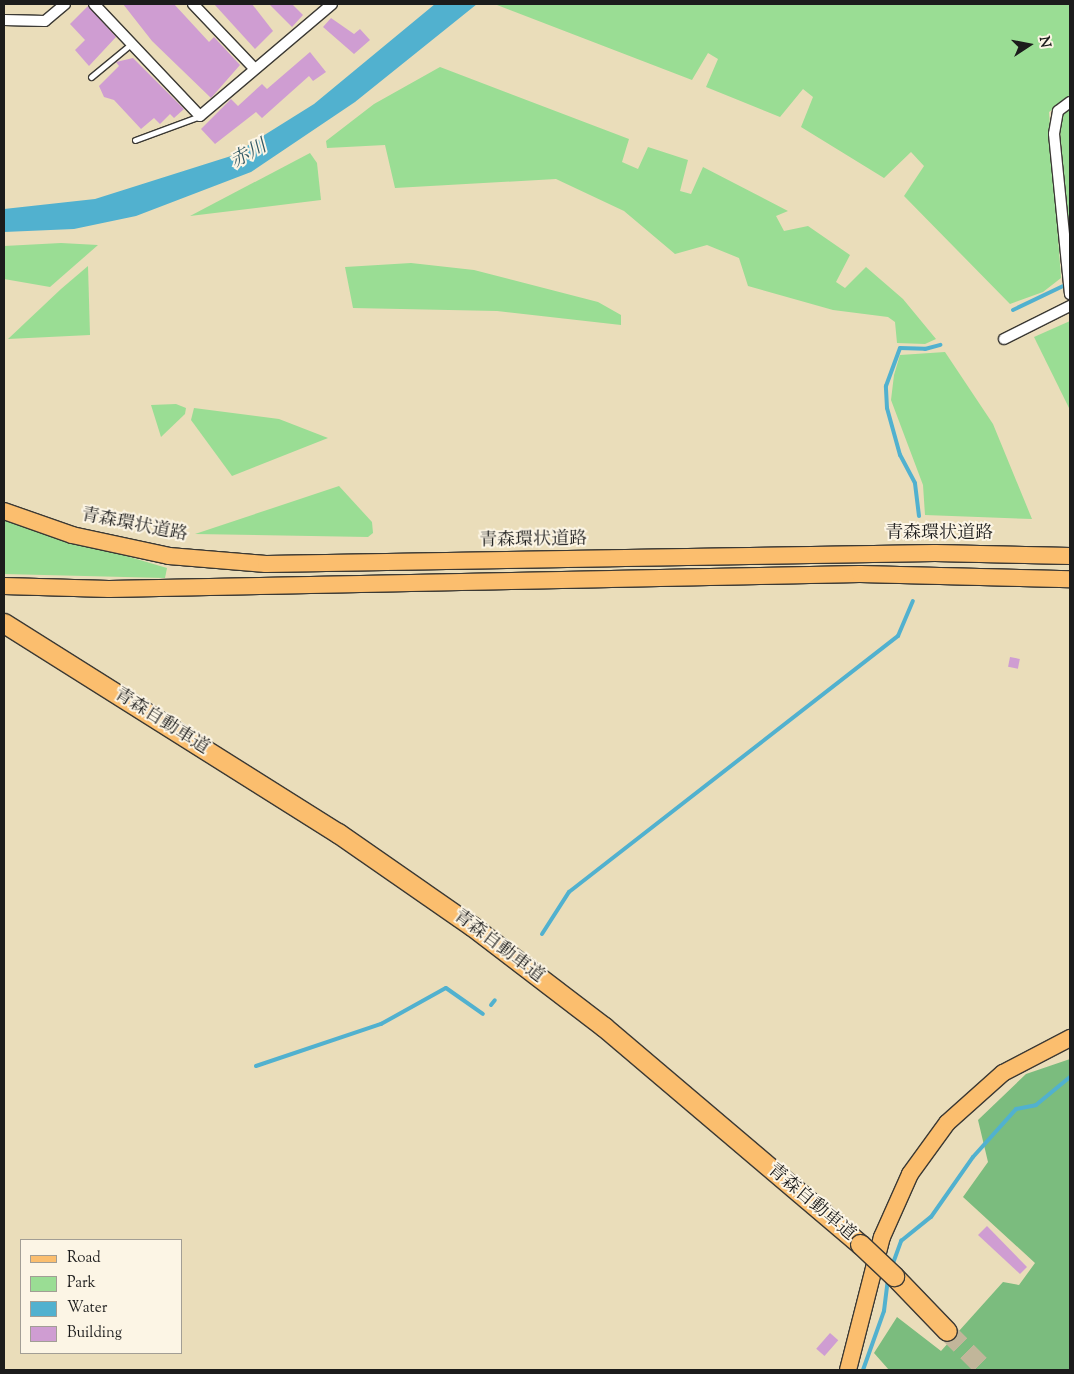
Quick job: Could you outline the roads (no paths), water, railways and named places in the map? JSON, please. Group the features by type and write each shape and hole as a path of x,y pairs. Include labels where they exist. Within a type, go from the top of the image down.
{"highway":[{"name":"青森自動車道","path":"5,624 338,833 472,926 604,1027 860,1244 947,1331"}],"main road":[{"name":"青森環状道路","path":"4,511 72,534 169,556 266,564 935,553 1070,556"},
{"path":"4,586 109,589 878,574 1070,579"},
{"path":"848,1370 882,1237 910,1174 947,1123 1003,1073 1070,1038"}],"street":[{"path":"4,20 45,21 65,4"},
{"path":"94,4 200,116 254,68 332,4"},
{"path":"193,4 254,68"},
{"path":"1070,102 1058,111 1054,134 1070,294"},
{"path":"1004,339 1070,306"}],"lane":[{"path":"91,77 130,44"},
{"path":"135,140 200,116"}],"water":[{"name":"赤川","path":"435,4 477,4 355,102 251,172 136,216 74,229 4,232 4,209 95,199 231,156 314,104"}],"waterway":[{"path":"1013,310 1063,286"},
{"path":"919,516 915,483 900,455 887,408 886,386 900,348 925,349 940,345"},
{"path":"542,934 569,892 898,636 913,601"},
{"path":"256,1066 381,1024 446,988 483,1014"},
{"path":"491,1005 495,1000"},
{"path":"892,1266 901,1241 931,1217 973,1157 1016,1109 1036,1105 1070,1077"},
{"path":"863,1370 884,1311 888,1277"}],"tunnel":[{"path":"947,1331 986,1370"}]}
